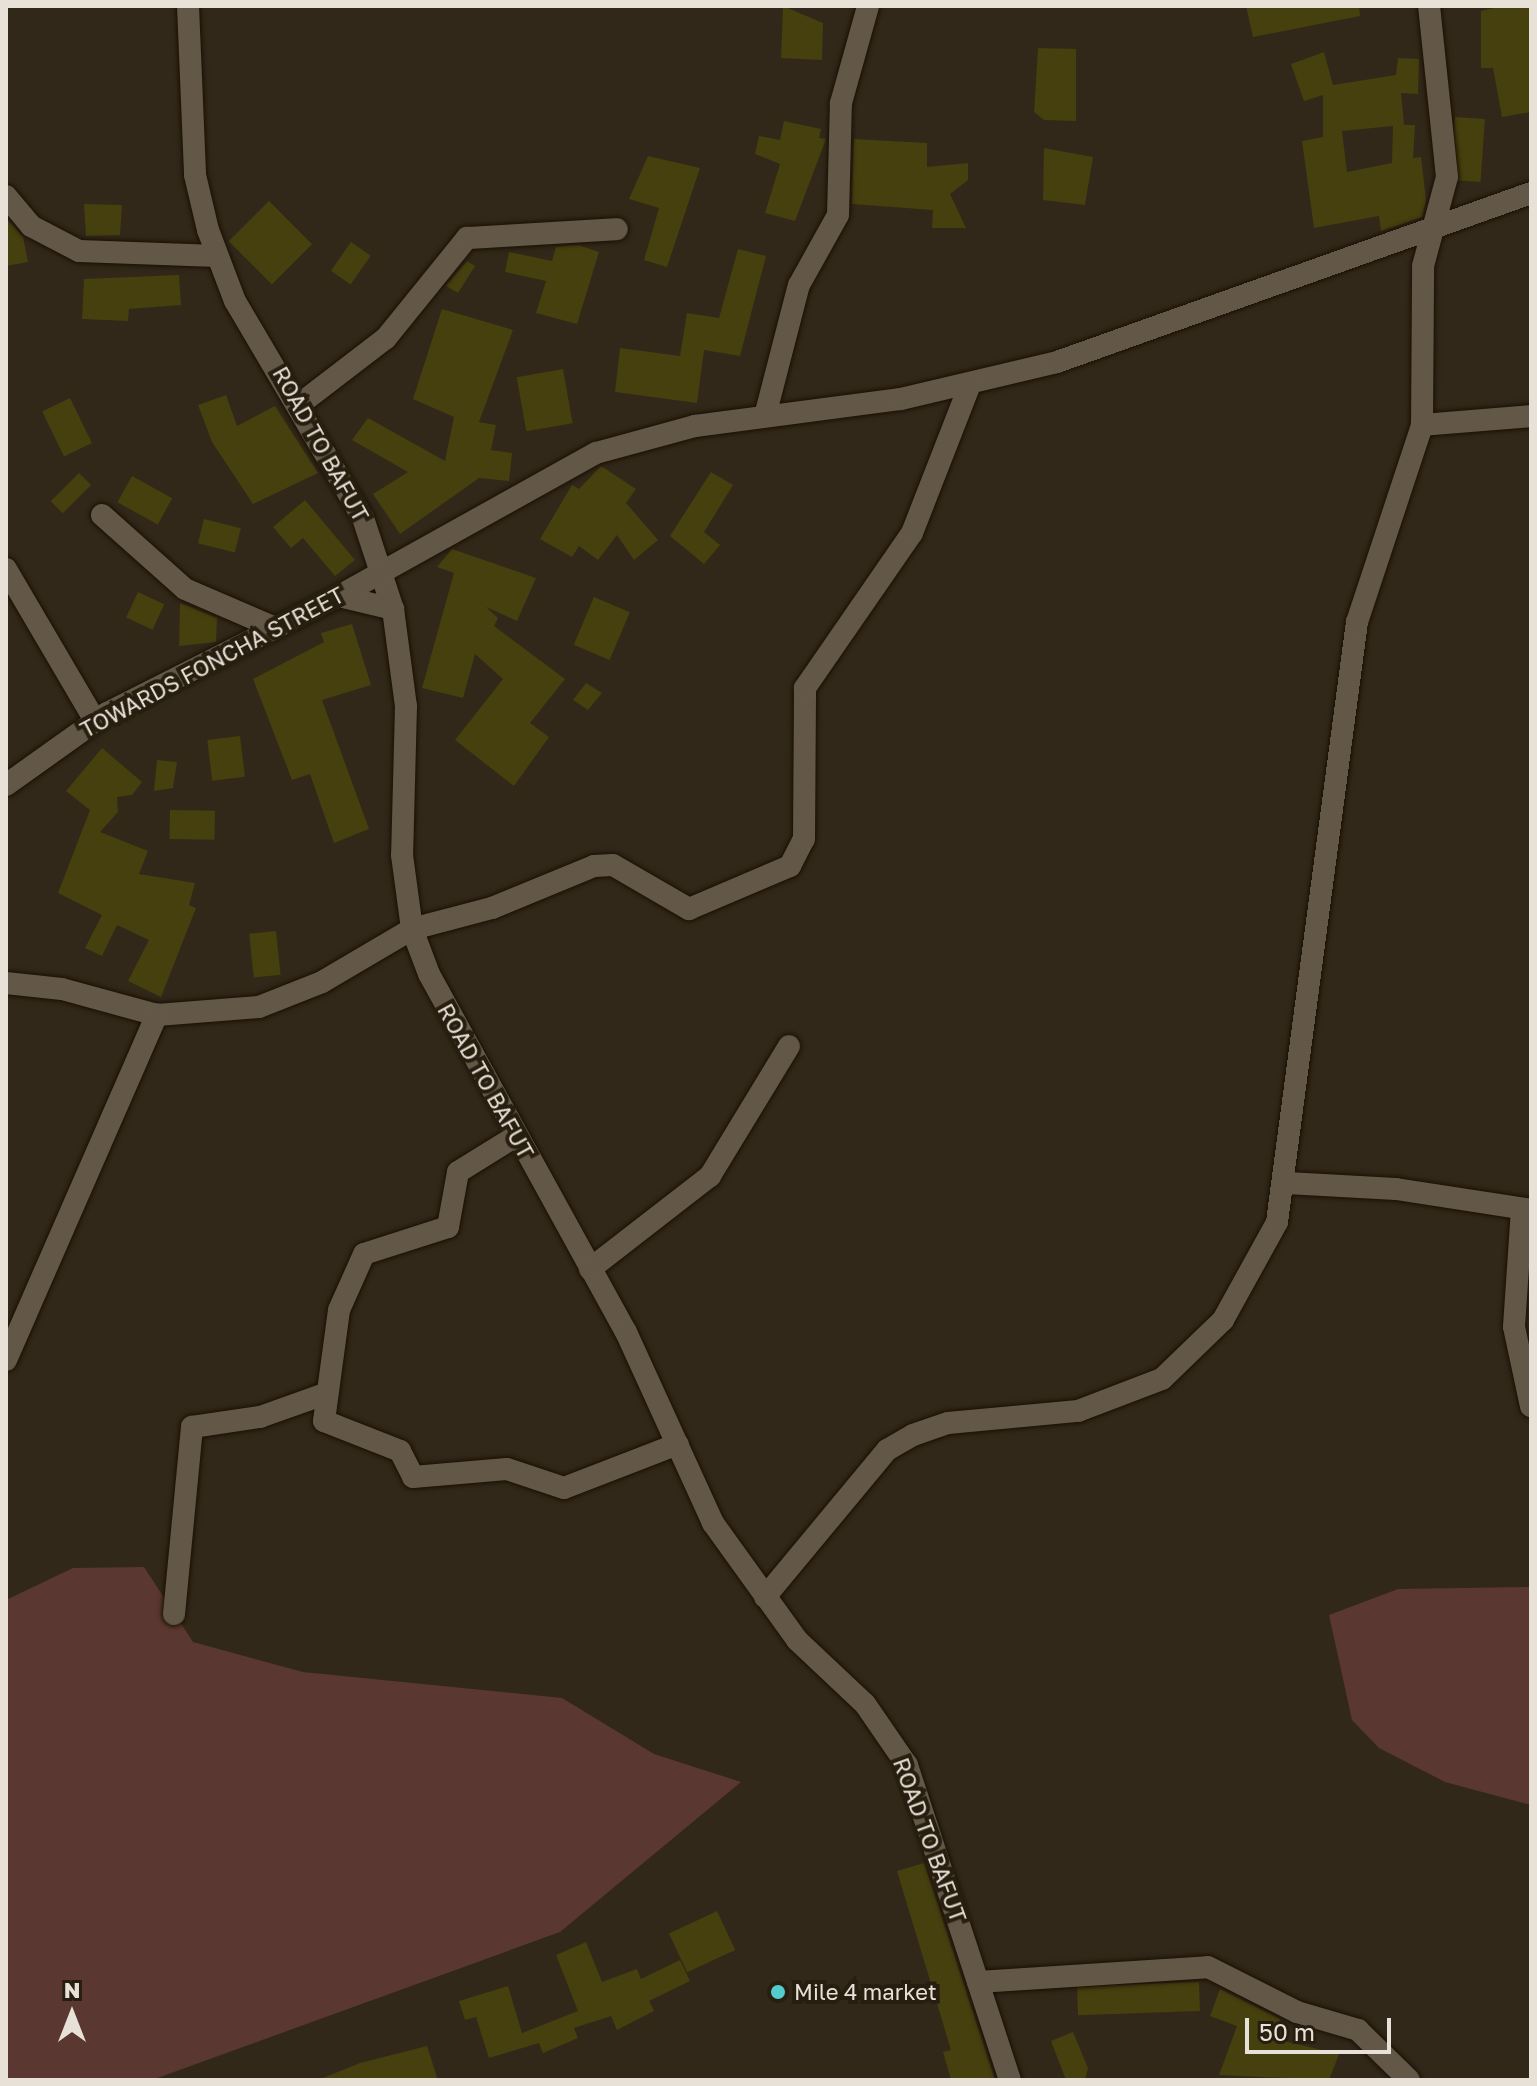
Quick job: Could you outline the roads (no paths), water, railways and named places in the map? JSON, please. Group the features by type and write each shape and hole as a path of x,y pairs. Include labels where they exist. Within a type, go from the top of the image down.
{"street":[{"name":"ROAD TO BAFUT","path":"188,6 195,175 217,256 235,301 300,404 363,518 393,609 406,706 402,855 412,929 457,1031 590,1269 678,1444 713,1523 815,1661 858,1696 907,1765 1010,2080"},
{"path":"765,416 799,285 838,215 841,103 868,6"},
{"path":"765,1597 887,1450 913,1435 948,1423 1078,1411 1162,1379 1223,1320 1257,1265 1287,1183 1357,622 1422,425 1421,299 1429,228 1447,177 1429,6"},
{"name":"TOWARDS FONCHA STREET","path":"6,785 95,721 339,596 381,568 596,453 765,416 970,384 1057,362 1531,193"},
{"path":"6,196 31,226 79,251 217,256"},
{"path":"300,404 386,338 467,238 617,229"},
{"path":"6,983 62,989 157,1015 288,998 412,929 492,908 605,863 689,909 790,866 804,839 805,688 912,533 970,384"},
{"path":"1422,425 1531,416"},
{"path":"102,515 185,589 275,628"},
{"path":"6,569 95,721"},
{"path":"339,596 393,609"},
{"path":"6,1360 157,1015"},
{"path":"590,1269 710,1176 789,1046"},
{"path":"516,1136 458,1172 448,1227 364,1254 339,1310 325,1394 324,1421 400,1451 413,1477 507,1469 564,1488 678,1444"},
{"path":"1287,1183 1396,1189 1527,1209 1514,1327 1531,1406"},
{"path":"174,1614 192,1427 260,1417 325,1394"},
{"path":"978,1982 1208,1967 1297,2012 1358,2030 1409,2080"}],"place":[{"name":"Mile 4 market","path":"778,1992"}]}
